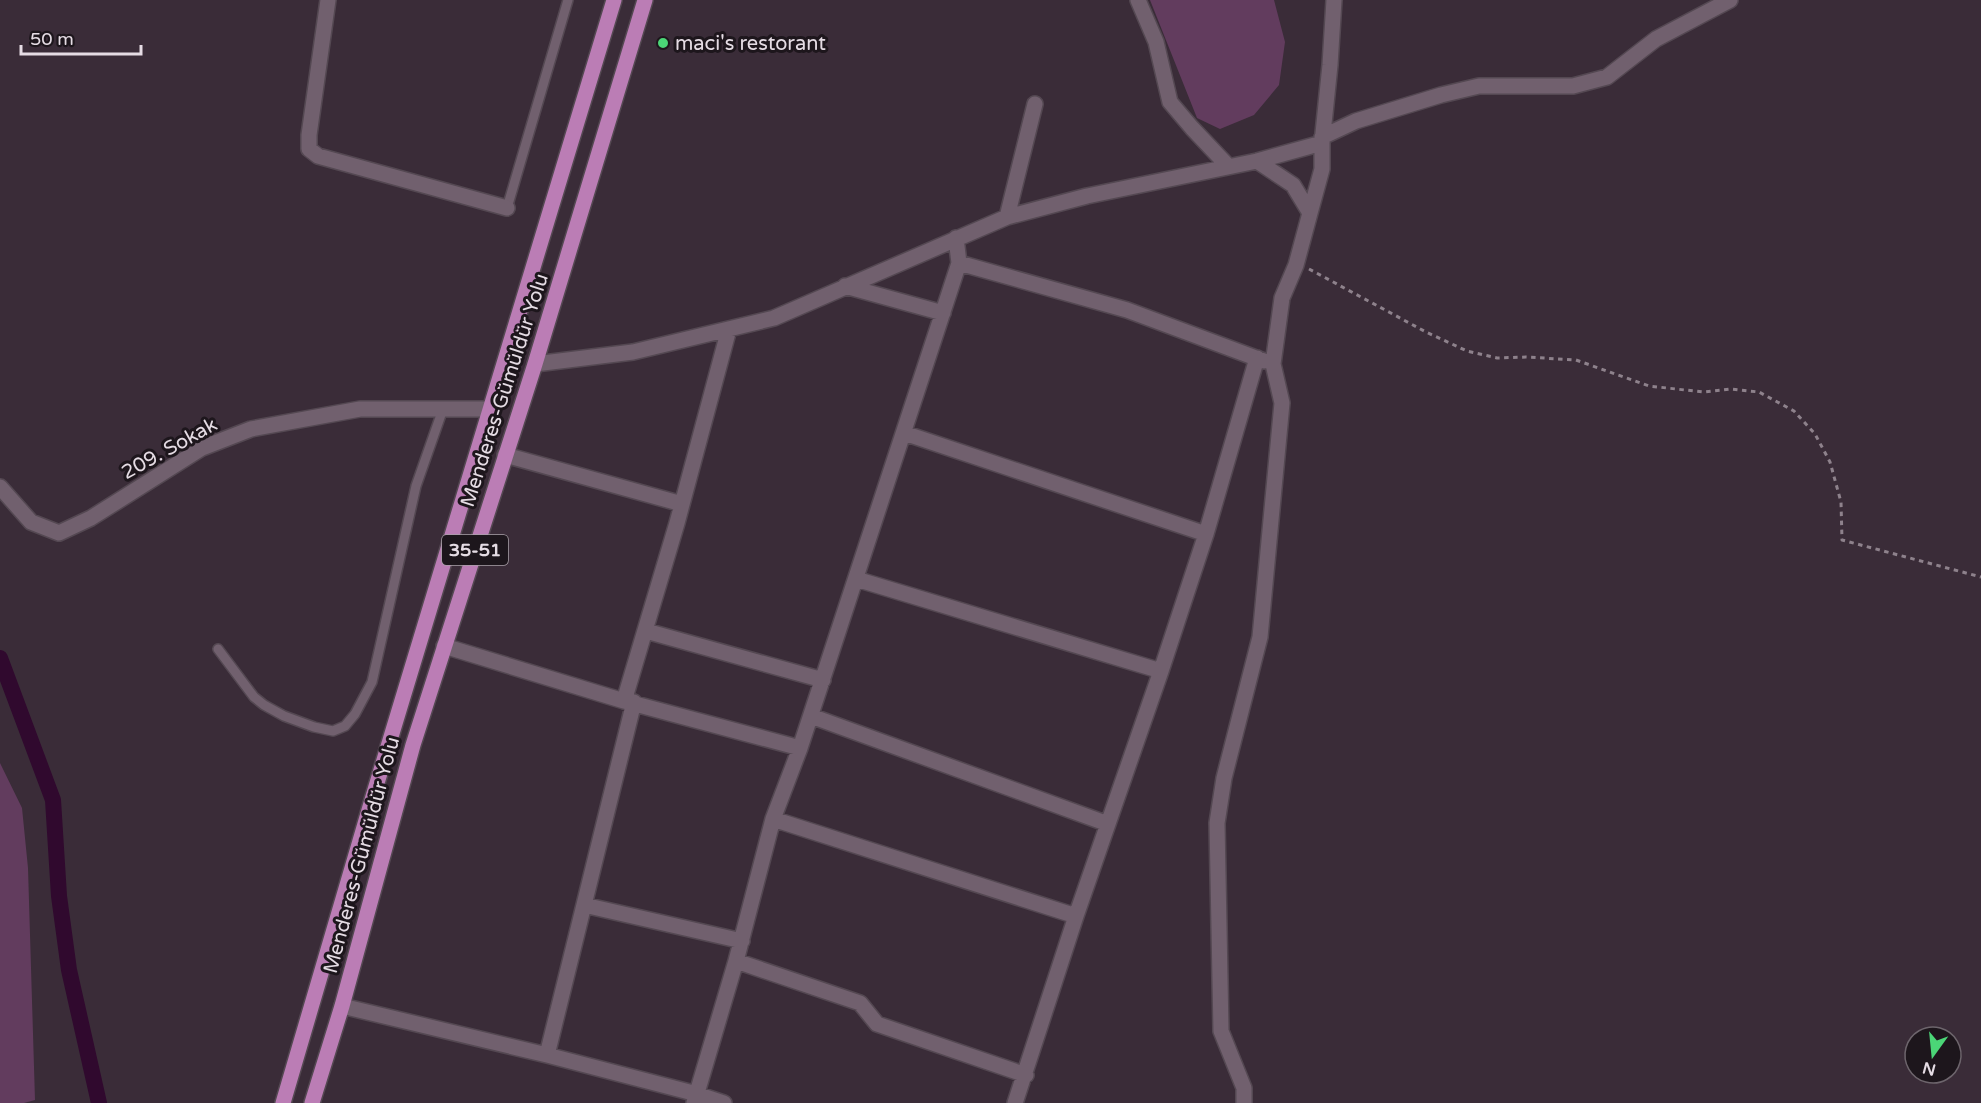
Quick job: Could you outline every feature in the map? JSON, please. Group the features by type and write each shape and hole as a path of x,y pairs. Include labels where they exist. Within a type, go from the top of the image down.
{"main road":[{"name":"Menderes-Gümüldür Yolu","path":"283,1103 614,0"},
{"name":"Menderes-Gümüldür Yolu","path":"312,1103 342,1006 413,745 535,364 645,0"}],"street":[{"path":"328,0 309,149 318,156 507,208"},
{"path":"1138,0 1156,42 1170,102 1228,166"},
{"path":"1244,1103 1244,1088 1221,1031 1217,823 1224,778 1260,637 1282,403 1273,364 1282,298 1296,265 1322,169 1322,140 1334,0"},
{"path":"535,364 633,352 774,318 1007,217 1087,196 1257,161 1322,140 1356,121 1441,94 1479,86 1573,86 1607,77 1656,39 1730,0"},
{"path":"1007,217 1035,105"},
{"path":"1257,161 1293,185 1310,213"},
{"path":"695,1098 742,941 773,819 811,716 959,263 956,238"},
{"path":"959,263 1127,310 1273,364"},
{"path":"845,286 943,313"},
{"path":"547,1055 584,905 646,631 729,329"},
{"path":"1015,1103 1206,534 1257,358"},
{"name":"209. Sokak","path":"0,487 31,522 59,534 91,518 202,448 250,429 360,409 490,410"},
{"path":"904,433 1206,534"},
{"path":"505,455 682,504"},
{"path":"856,579 1161,670"},
{"path":"646,631 823,680"},
{"path":"444,645 629,701 800,748"},
{"path":"811,716 1108,824"},
{"path":"773,819 1076,916"},
{"path":"584,905 742,941"},
{"path":"736,961 860,1003 877,1023 1026,1075"},
{"path":"342,1006 547,1055 695,1098 724,1103"}],"lane":[{"path":"507,208 568,0"},
{"path":"218,649 254,697 264,705 314,728 333,731 345,726 372,682 416,486 443,409"}],"path":[{"path":"1296,265 1313,270 1426,332 1467,351 1497,358 1576,360 1649,386 1703,392 1730,389 1759,392 1794,411 1815,434 1830,462 1841,502 1842,540 1981,577"}],"shaded area":[{"path":"1150,0 1274,0 1285,42 1279,85 1254,115 1220,129 1197,118"},
{"path":"0,763 22,808 28,868 35,1100 24,1103 0,1103"}],"waterway":[{"path":"0,658 53,800 59,896 69,970 99,1103"}],"place":[{"name":"maci's restorant","path":"663,43"}]}
